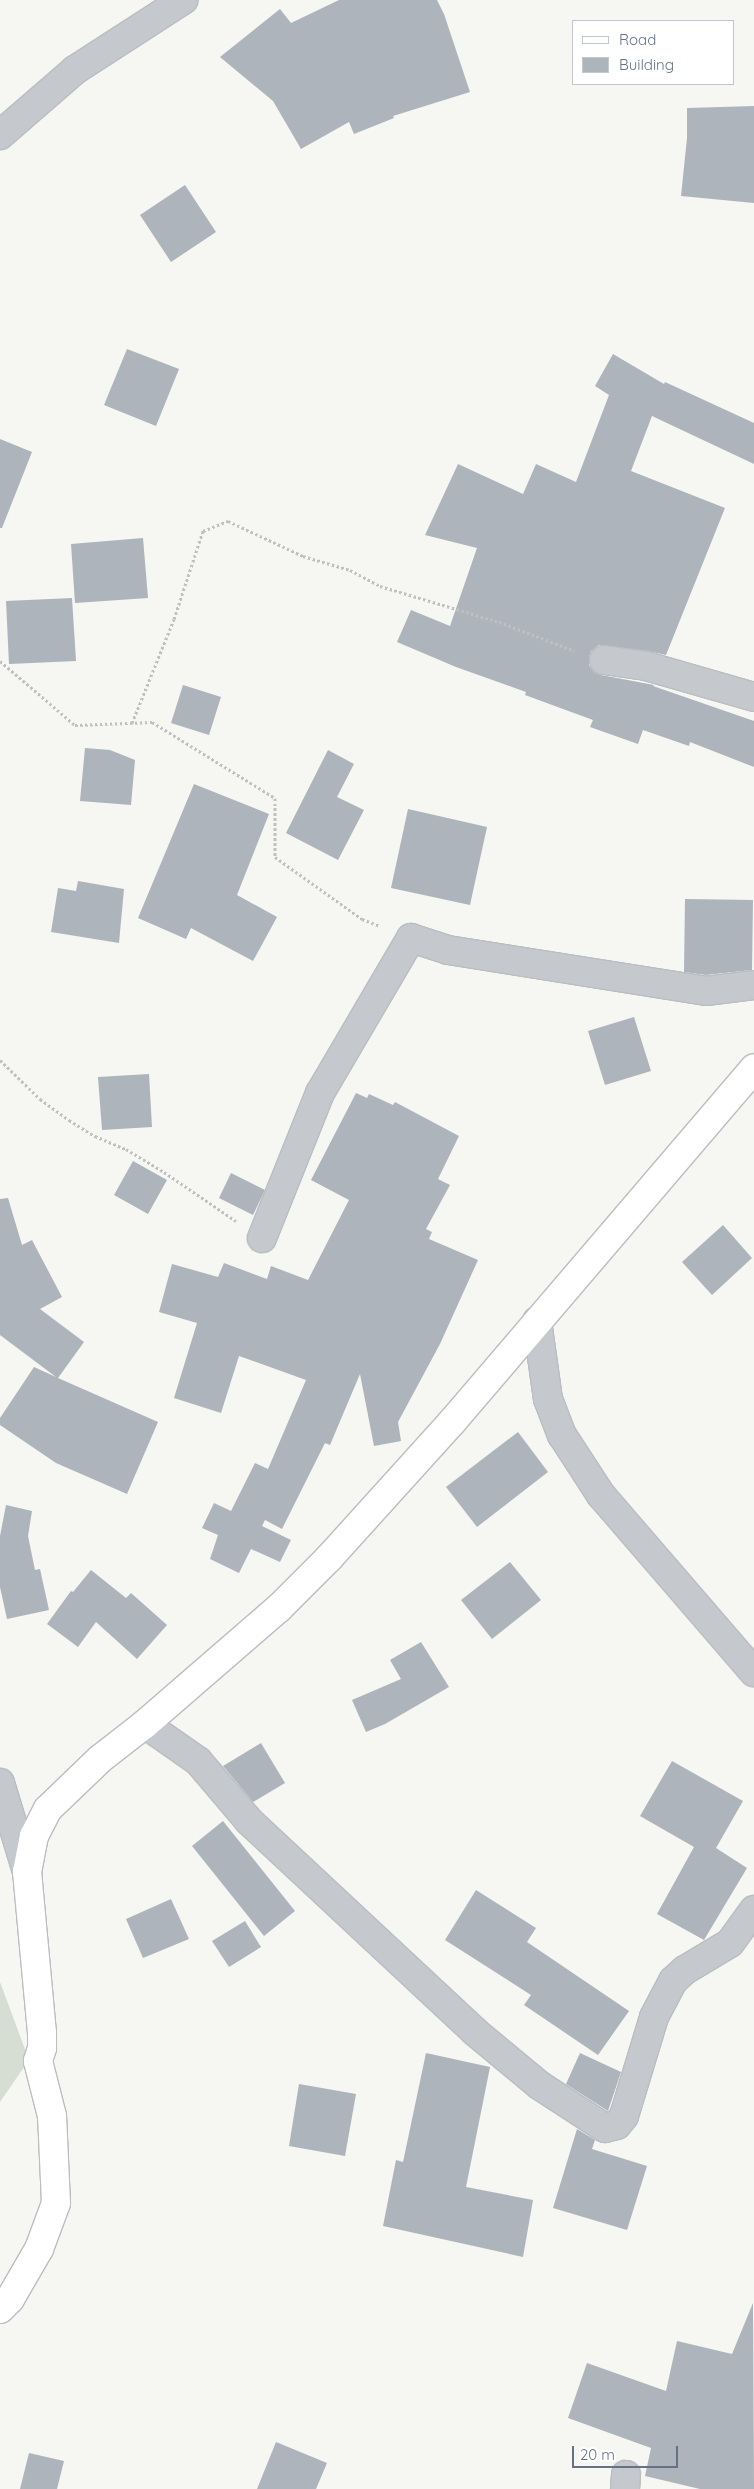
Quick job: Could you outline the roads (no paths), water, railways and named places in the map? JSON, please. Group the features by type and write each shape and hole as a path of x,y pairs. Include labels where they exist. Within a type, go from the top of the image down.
{"main road":[{"path":"0,2309 10,2298 39,2249 56,2203 52,2116 38,2061 42,2048 42,2033 27,1872 34,1836 48,1809 100,1760 145,1724 279,1608 329,1558 452,1422 754,1069"}],"street":[{"path":"0,134 75,70 183,0"},
{"path":"604,660 646,666 679,674 754,697"},
{"path":"262,1238 320,1093 411,938 448,950 706,991 754,985"},
{"path":"537,1321 548,1399 562,1435 601,1495 754,1672"},
{"path":"145,1724 198,1761 249,1821 474,2031 539,2085 605,2128 617,2126 624,2116 654,2017 673,1981 685,1970 730,1943 754,1910"},
{"path":"0,1783 27,1872"}]}
